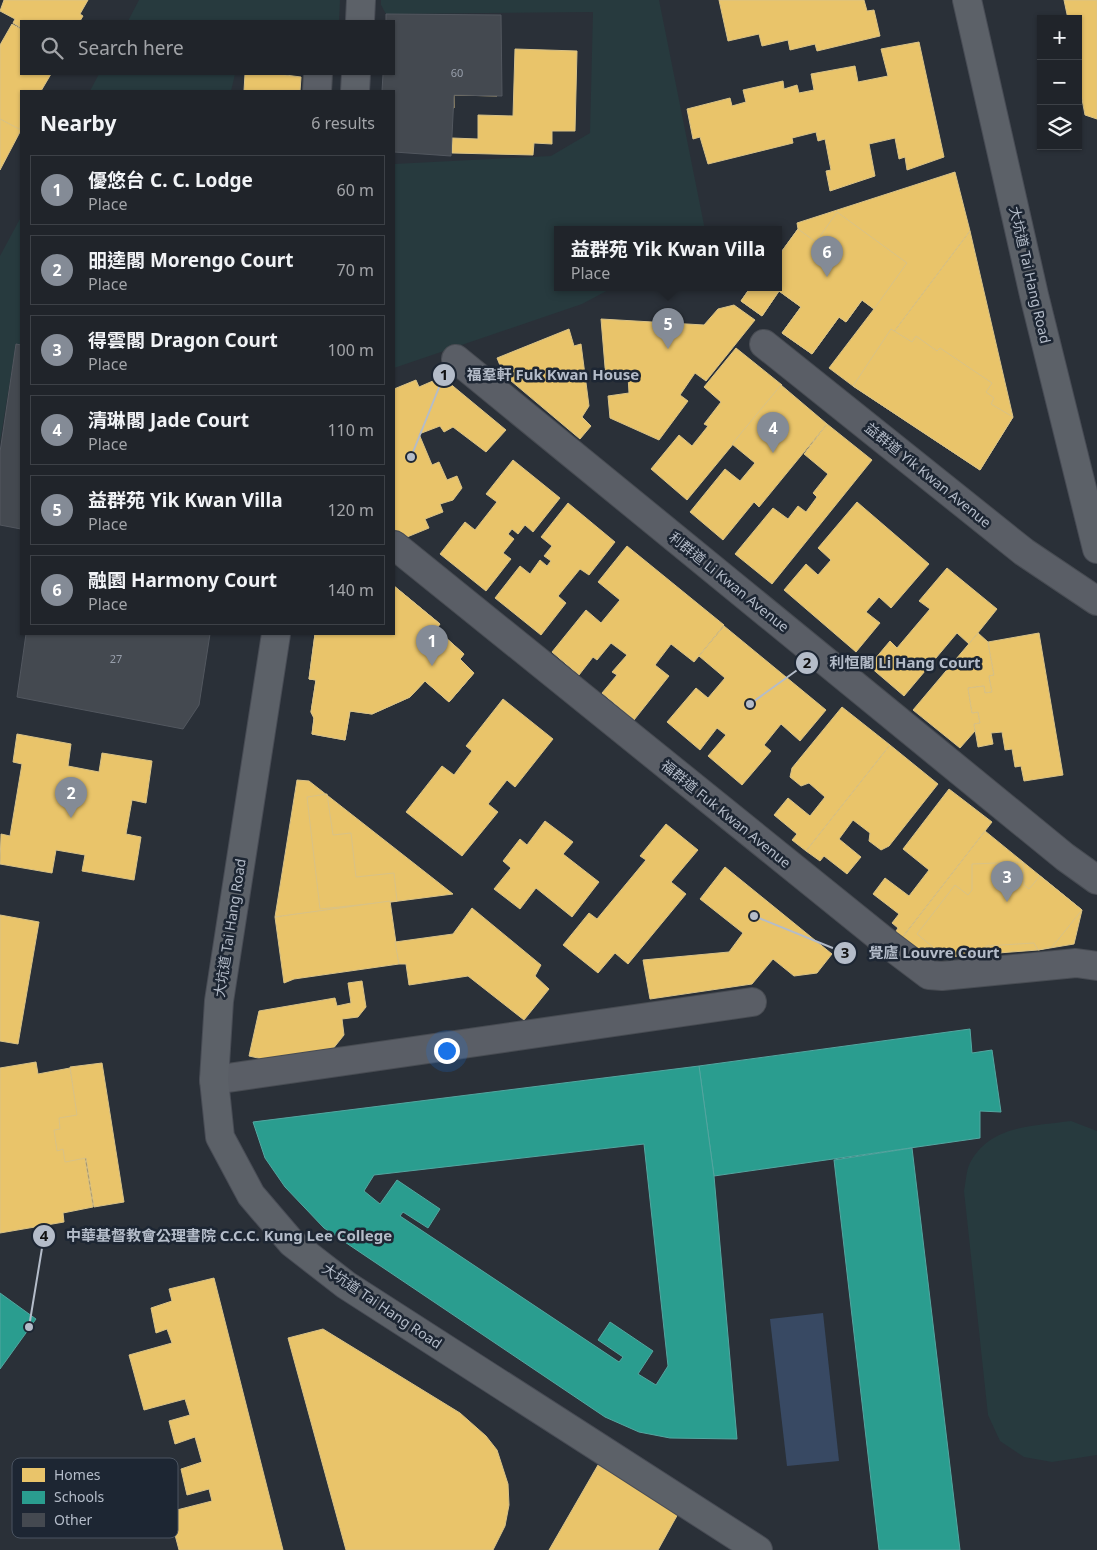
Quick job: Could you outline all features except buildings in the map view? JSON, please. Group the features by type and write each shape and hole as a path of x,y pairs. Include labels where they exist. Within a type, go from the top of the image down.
{"main road":[{"path":"360,20 361,0"},
{"name":"大坑道 Tai Hang Road","path":"967,0 1034,295 1097,549"},
{"path":"355,90 356,75"},
{"name":"大坑道 Tai Hang Road","path":"276,635 225,955 219,1001 214,1080 220,1137 250,1195 292,1243 346,1285 758,1550"}],"street":[{"path":"317,90 318,75"},
{"name":"益群道 Yik Kwan Avenue","path":"764,344 1024,552 1097,601"},
{"name":"利群道 Li Kwan Avenue","path":"456,359 1058,851 1097,880"},
{"name":"福群道 Fuk Kwan Avenue","path":"395,546 888,944 929,975 954,976 1076,963 1097,966"},
{"path":"214,1080 752,1002"}],"green space":[{"path":"139,0 340,0 339,20 129,20"},
{"path":"381,0 659,0 704,226 554,226 554,291 606,291 582,304 395,368 395,164 551,156 590,133 593,12 386,14 381,5"},
{"path":"98,75 235,75 231,90 91,90"},
{"path":"20,219 20,345 16,344 0,442 0,256"},
{"path":"1071,1121 1097,1131 1097,1455 1052,1462 1024,1457 1000,1441 988,1415 964,1191 969,1164 980,1149 990,1140 1015,1129"}],"water":[{"path":"823,1313 839,1461 787,1466 770,1319"}],"place":[{"name":"融園 Harmony Court","path":"827,277"},
{"name":"益群苑 Yik Kwan Villa","path":"668,349"},
{"name":"清琳閣 Jade Court","path":"773,453"},
{"name":"福羣軒 Fuk Kwan House","path":"411,457"},
{"name":"優悠台 C. C. Lodge","path":"432,666"},
{"name":"利恒閣 Li Hang Court","path":"750,704"},
{"name":"昍逵閣 Morengo Court","path":"71,818"},
{"name":"得雲閣 Dragon Court","path":"1007,902"},
{"name":"覺廬 Louvre Court","path":"754,916"},
{"name":"中華基督教會公理書院 C.C.C. Kung Lee College","path":"29,1327"}]}
